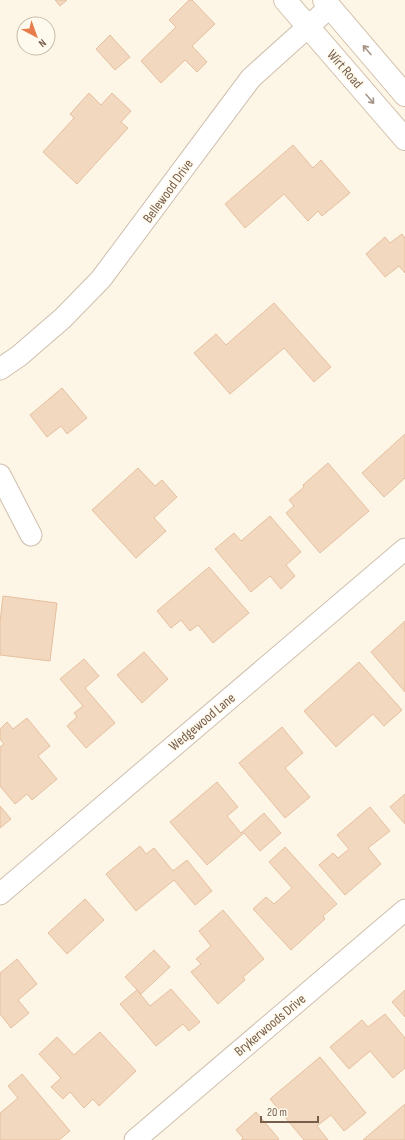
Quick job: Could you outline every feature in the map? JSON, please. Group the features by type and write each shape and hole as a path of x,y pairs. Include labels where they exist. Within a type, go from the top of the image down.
{"main road":[{"name":"Wirt Road","path":"285,0 405,139"},
{"name":"Wirt Road","path":"327,4 405,95"}],"street":[{"name":"Bellewood Drive","path":"0,369 19,356 63,318 101,279 251,78 308,26 327,4"},
{"path":"0,475 31,535"},
{"name":"Wedgewood Lane","path":"0,894 405,550"},
{"name":"Brykerwoods Drive","path":"136,1140 405,910"}],"building":[{"path":"55,0 67,0 60,6"},
{"path":"189,0 192,0 215,24 192,46 207,62 197,72 185,60 161,83 141,61 176,27 169,20"},
{"path":"110,35 130,57 115,70 96,49"},
{"path":"89,93 101,105 112,93 131,111 121,122 128,128 77,184 43,152 74,118 70,114"},
{"path":"293,145 313,168 321,160 350,193 322,216 318,211 308,221 284,194 245,228 225,204"},
{"path":"402,234 405,238 405,273 399,266 385,277 366,254 385,237 390,243"},
{"path":"274,303 331,367 314,382 284,348 230,394 194,353 216,334 226,345"},
{"path":"62,388 87,418 67,434 61,426 47,437 30,415"},
{"path":"405,434 405,478 384,497 362,473"},
{"path":"328,463 369,511 320,553 286,513 294,506 289,500 304,487 303,485"},
{"path":"138,468 155,486 162,480 177,497 154,518 166,531 136,558 92,510"},
{"path":"270,516 301,552 286,565 295,576 281,589 270,576 251,592 215,549 234,533 241,541"},
{"path":"209,567 249,613 213,643 198,625 190,631 181,620 171,628 157,611"},
{"path":"3,596 57,603 50,661 0,655 0,622"},
{"path":"405,621 405,692 371,652"},
{"path":"144,652 168,679 142,703 117,675"},
{"path":"84,659 99,676 85,688 115,723 86,748 67,726 77,717 74,713 83,706 60,679"},
{"path":"359,662 402,710 384,726 373,714 336,747 304,711"},
{"path":"27,718 50,746 38,756 57,779 32,800 27,794 15,804 0,786 0,747 4,744 0,739 0,729 7,722 13,729"},
{"path":"282,727 303,753 285,768 310,797 285,818 239,763"},
{"path":"217,782 238,807 227,816 241,833 264,813 281,833 260,851 244,833 207,865 170,822"},
{"path":"405,794 405,824 390,807"},
{"path":"0,806 11,819 0,828"},
{"path":"370,807 390,831 368,848 381,864 345,895 319,865 333,853 338,858 349,849 337,835"},
{"path":"140,846 146,854 154,848 173,871 187,860 212,891 195,905 174,880 136,911 106,874"},
{"path":"285,847 337,904 323,916 325,919 291,950 253,909 266,897 274,904 292,888 269,862"},
{"path":"85,899 104,920 67,954 48,933"},
{"path":"223,910 264,959 243,977 245,980 218,1004 191,972 201,964 196,959 211,946 199,931"},
{"path":"154,950 170,967 141,994 125,977"},
{"path":"17,959 37,984 18,1000 29,1013 11,1028 0,1014 0,973"},
{"path":"171,989 200,1022 189,1031 183,1024 156,1046 120,1004 137,990 150,1006"},
{"path":"405,990 405,1017 392,1002"},
{"path":"385,1014 405,1038 405,1068 393,1078 370,1051 349,1069 330,1047 362,1020 368,1027"},
{"path":"100,1032 136,1071 99,1106 93,1099 84,1108 70,1092 63,1099 51,1087 61,1078 39,1054 57,1037 74,1055"},
{"path":"320,1057 366,1113 344,1131 331,1115 317,1126 328,1140 304,1140 270,1099"},
{"path":"22,1074 70,1131 59,1140 0,1140 0,1113 18,1098 8,1086"},
{"path":"405,1104 405,1140 363,1140"},
{"path":"256,1112 279,1139 241,1140 243,1138 236,1130"}]}
